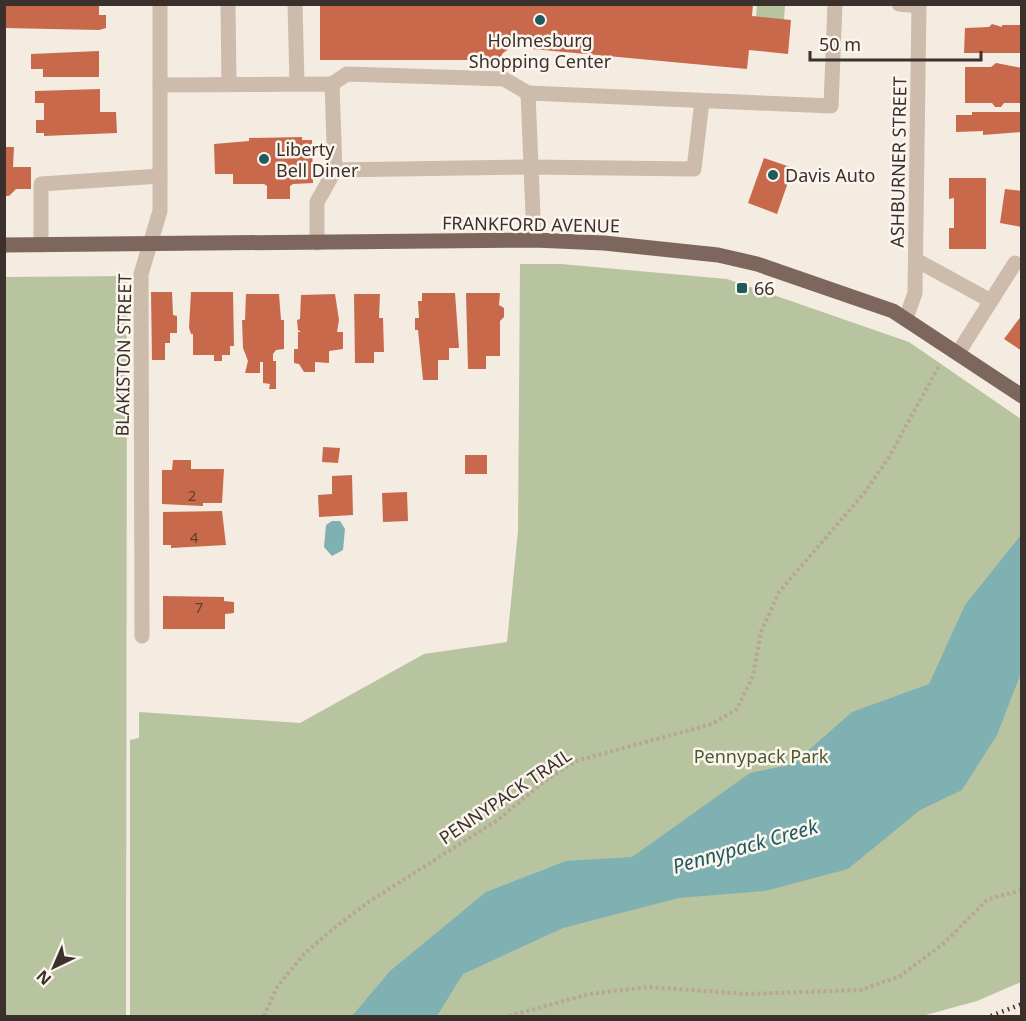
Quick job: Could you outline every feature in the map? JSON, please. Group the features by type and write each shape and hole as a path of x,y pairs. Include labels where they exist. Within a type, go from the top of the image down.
{"main road":[{"name":"FRANKFORD AVENUE","path":"4,245 534,240 604,243 731,257 876,304 906,318 1022,396"}],"street":[{"name":"BLAKISTON STREET","path":"142,636 141,274 160,211 160,4"},
{"path":"228,4 229,84"},
{"path":"295,4 297,84"},
{"path":"160,85 332,84 347,74 504,80 528,93 831,106 835,4"},
{"path":"899,4 919,5"},
{"name":"ASHBURNER STREET","path":"906,318 915,293 919,5"},
{"path":"317,243 317,202 334,170 332,84"},
{"path":"528,93 534,240"},
{"path":"334,170 531,167 694,170 702,101"},
{"path":"41,245 41,184 160,176"},
{"path":"916,260 991,301"},
{"path":"958,353 1015,262"}],"path":[{"name":"PENNYPACK TRAIL","path":"264,1017 278,987 304,954 333,929 367,903 499,819 546,780 576,761 712,724 737,709 753,675 761,632 779,592 865,492 889,457 940,364"},
{"path":"509,1017 589,994 649,987 746,994 861,990 900,976 943,944 988,899 1022,890"}],"green space":[{"path":"757,5 785,5 784,20 756,17"},
{"name":"Pennypack Park","path":"520,264 561,264 727,279 909,342 1021,419 1021,982 977,1001 922,1016 130,1016 130,740 139,738 139,712 300,723 424,654 507,642 518,531"},
{"path":"127,276 126,1016 5,1016 5,277"}],"water":[{"path":"332,521 340,521 345,529 343,550 332,556 324,547 326,525"},
{"name":"Pennypack Creek","path":"1021,535 1021,673 997,735 962,790 920,810 848,869 765,891 679,898 563,928 463,974 437,1016 352,1016 390,971 486,892 566,861 632,857 750,773 793,764 852,712 929,684 965,605"}],"building":[{"path":"99,4 99,15 106,15 106,28 99,30 5,28 5,6"},
{"path":"320,4 753,4 752,16 791,20 788,54 749,50 747,69 511,47 502,54 502,60 320,60"},
{"path":"992,24 1002,27 1002,25 1022,25 1022,53 964,53 965,28 989,27"},
{"path":"99,51 99,77 43,77 43,69 31,69 31,54"},
{"path":"996,63 1022,68 1022,103 1004,103 1001,107 995,107 992,103 965,103 965,67 991,67"},
{"path":"100,89 100,112 116,112 117,133 44,136 44,133 36,133 36,120 44,120 44,103 35,103 35,91"},
{"path":"972,112 1022,112 1021,132 983,135 983,131 956,132 956,115 972,115"},
{"name":"Liberty Bell Diner","path":"302,137 302,140 312,140 313,183 290,186 290,199 267,199 267,186 264,184 233,184 233,174 215,174 214,144 249,141 249,138"},
{"path":"4,147 14,147 13,167 31,167 31,189 16,189 9,196 4,196"},
{"path":"764,158 793,168 777,214 748,203"},
{"path":"949,178 986,178 986,249 949,249 949,228 954,228 954,198 949,199"},
{"path":"1005,189 1022,191 1022,227 1000,223"},
{"path":"151,292 172,292 173,315 177,316 177,333 170,333 170,343 165,343 165,360 152,360"},
{"path":"191,292 233,292 234,346 230,346 230,355 222,355 222,361 214,361 214,355 193,355 193,334 189,328"},
{"path":"422,293 455,293 459,348 449,348 449,360 438,360 438,380 423,380 418,330 415,330 415,318 419,318 418,301 422,301"},
{"path":"466,293 500,293 499,305 504,308 504,317 500,321 500,356 486,356 486,369 468,369"},
{"path":"246,294 279,294 281,320 284,320 284,349 276,350 273,354 273,361 276,361 276,389 269,389 270,384 263,383 263,362 260,362 260,373 245,373 248,361 243,348 242,320 245,320"},
{"path":"335,294 339,320 337,332 343,332 343,349 329,351 329,363 315,362 315,372 304,372 299,364 294,363 294,349 298,349 298,332 301,332 298,330 297,320 300,319 301,295"},
{"path":"354,294 380,294 379,318 383,318 384,352 374,352 374,363 355,363"},
{"path":"1022,315 1022,351 1004,339"},
{"path":"323,447 340,448 338,463 322,462"},
{"path":"465,455 487,455 487,474 465,474"},
{"path":"173,460 191,460 191,469 224,469 222,503 203,503 203,506 162,504 162,470 172,470"},
{"path":"352,475 353,515 319,517 318,495 332,494 332,476"},
{"path":"407,492 408,521 383,522 382,493"},
{"path":"222,511 226,545 171,548 171,545 163,545 163,512"},
{"path":"163,596 224,597 224,601 234,602 234,613 225,614 225,629 163,629"}],"railway":[{"path":"991,1016 1022,1004"}],"place":[{"name":"Holmesburg Shopping Center","path":"540,20"},
{"name":"Liberty Bell Diner","path":"264,159"},
{"name":"Davis Auto","path":"773,175"},
{"name":"66","path":"742,288"}]}
